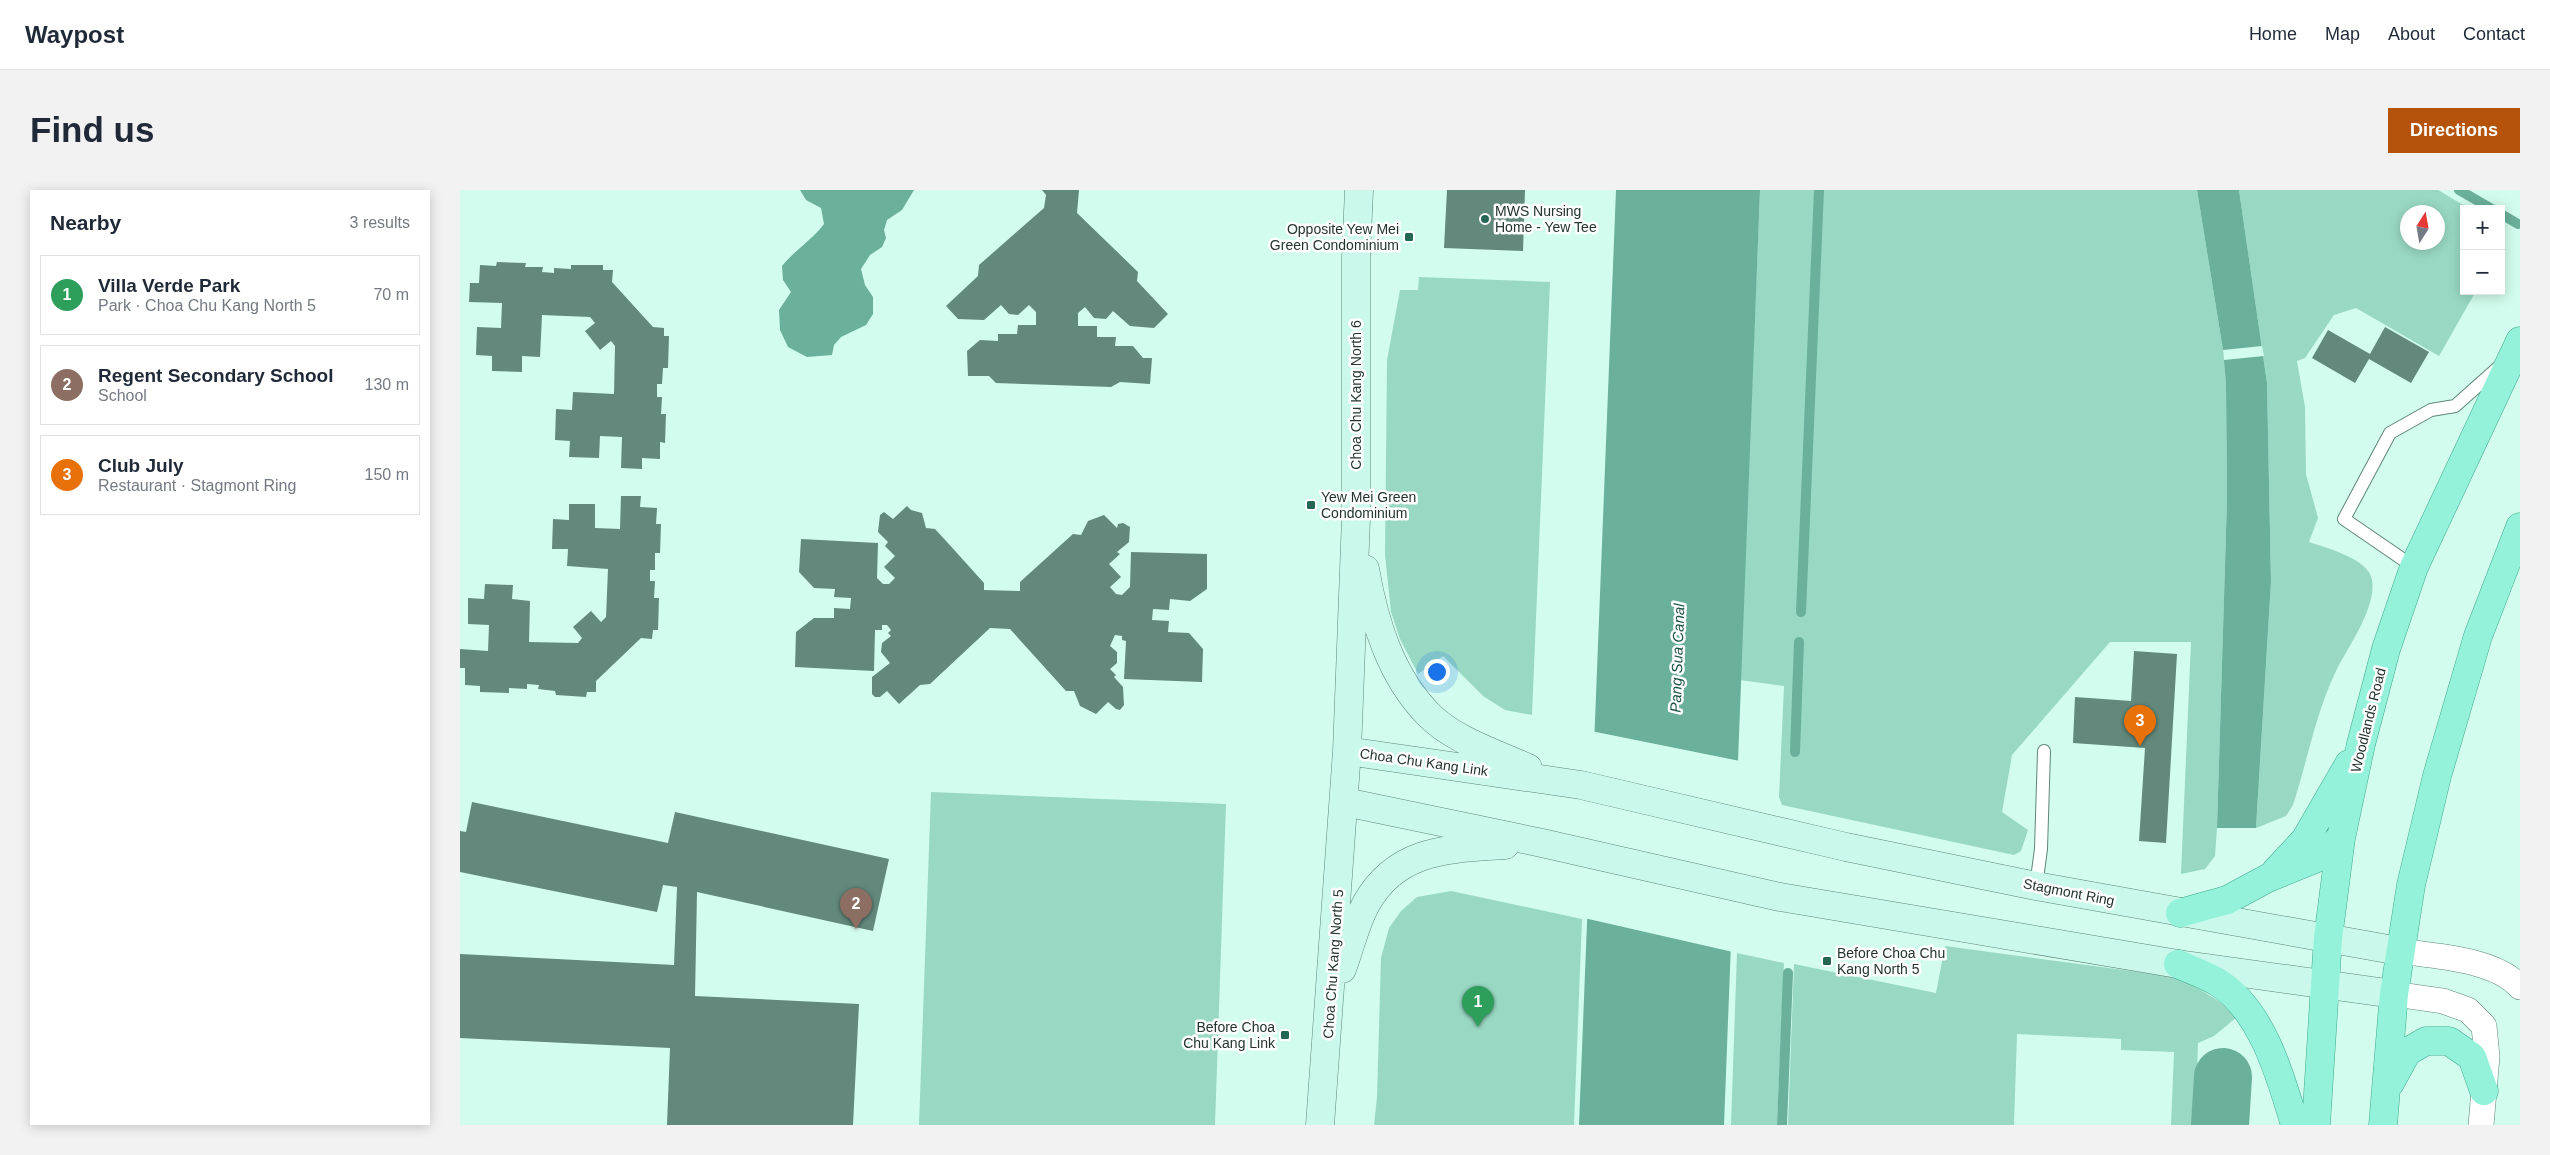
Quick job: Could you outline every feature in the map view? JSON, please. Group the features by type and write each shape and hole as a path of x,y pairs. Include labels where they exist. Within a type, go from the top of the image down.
{"main road":[{"name":"Woodlands Road","path":"2316,1125 2328,938 2341,838 2361,744 2386,650 2414,567 2516,349"},
{"path":"2382,1125 2399,951 2411,886 2437,776 2478,636 2520,527"},
{"path":"2268,878 2305,840 2361,744"},
{"path":"2180,913 2227,900 2268,878 2317,858 2341,838"},
{"path":"2178,964 2220,984 2237,1000 2262,1030 2296,1125"},
{"path":"2385,1090 2407,1052 2426,1040 2449,1041 2472,1057 2484,1091"}],"street":[{"name":"Choa Chu Kang North 6","path":"1347,751 1356,518 1356,258 1359,190"},
{"path":"1356,518 1369,592 1380,635 1397,670 1411,693 1428,715 1454,732 1571,784"},
{"name":"Choa Chu Kang Link","path":"1345,802 1347,751 1571,784 1742,822"},
{"path":"1345,802 1542,843 1780,897 2178,964 2394,994 2452,1004 2468,1010 2484,1026 2487,1057 2482,1125"},
{"name":"Choa Chu Kang North 5","path":"1320,1125 1345,802"},
{"name":"Stagmont Ring","path":"1742,822 2036,886 2399,951"},
{"path":"1330,1002 1365,905 1380,883 1401,866 1420,856 1442,849 1542,843"},
{"path":"2399,951 2484,966 2500,972 2520,987"}],"lane":[{"path":"2414,567 2344,520 2390,433 2431,410 2455,406 2516,349"},
{"path":"2036,886 2041,849 2044,751"}],"shaded area":[{"path":"1760,190 2197,190 2223,350 2226,384 2227,499 2217,828 2215,856 2205,869 2181,874 2191,642 2110,642 2012,755 2002,812 2028,830 2021,851 2014,855 1782,805 1779,797 1784,686 1740,680"},
{"path":"2239,190 2438,190 2463,205 2460,205 2460,295 2474,295 2439,356 2356,308 2334,315 2305,358 2297,361 2305,407 2306,474 2318,518 2309,542 2346,555 2363,566 2372,580 2372,591 2366,614 2336,671 2323,704 2293,805 2286,816 2256,828 2271,582 2267,383"},
{"path":"1419,277 1550,282 1532,715 1505,710 1483,696 1443,656 1418,674 1400,639 1391,612 1385,555 1387,360 1400,290 1418,290"},
{"path":"931,792 1226,804 1215,1125 919,1125"},
{"path":"1451,891 1582,919 1574,1125 1374,1125 1377,1097 1381,958 1389,928 1401,911 1417,897"},
{"path":"1945,946 2169,976 2197,988 2214,998 2237,1017 2214,1036 2198,1043 2197,1074 2210,1075 2207,1125 2171,1125 2174,1052 2121,1050 2121,1039 2017,1034 2014,1125 1788,1125 1794,964 1936,993"},
{"path":"1737,953 1784,963 1777,1125 1731,1125"}],"water":[{"path":"800,190 914,190 902,210 887,220 884,230 886,238 882,247 870,255 861,269 865,285 873,297 873,314 866,325 841,337 834,345 832,355 807,357 788,347 780,330 779,310 791,292 783,280 782,266 824,224 821,208 806,200"},
{"name":"Pang Sua Canal","path":"1616,190 1760,190 1724,1125 1579,1125"},
{"path":"2197,190 2239,190 2267,383 2271,582 2256,828 2217,828 2227,499 2226,384 2223,350"}],"pier":[{"path":"2262,346 2264,356 2224,360 2223,350"},
{"path":"1591,731 1740,761 1733,952 1584,918"}],"building":[{"path":"1042,190 1079,190 1077,213 1138,272 1137,281 1168,314 1154,328 1130,326 1113,311 1106,319 1094,318 1085,307 1078,313 1078,326 1097,326 1097,337 1116,337 1115,346 1133,346 1143,358 1152,358 1150,384 1120,382 1111,387 996,383 989,376 968,376 967,351 980,340 998,341 998,334 1017,334 1018,325 1036,325 1036,312 1029,305 1018,315 1009,314 1001,305 984,320 958,319 946,306 978,276 979,265 1044,208 1046,195"},
{"name":"MWS Nursing Home - Yew Tee","path":"1447,190 1525,190 1523,251 1444,248"},
{"path":"497,262 526,263 525,267 543,267 542,272 554,273 554,268 571,269 571,265 603,265 603,270 613,270 612,282 653,327 664,328 664,336 669,336 668,368 663,368 662,384 657,384 657,397 662,397 661,414 666,414 665,443 660,442 660,459 642,458 642,469 621,468 622,437 600,436 599,458 569,457 570,441 555,440 556,409 572,410 573,392 614,394 615,346 611,341 600,350 585,331 595,323 590,317 542,315 540,357 522,356 522,372 492,371 492,356 476,355 477,327 501,328 502,303 469,302 470,283 479,283 480,265 496,266"},
{"path":"2385,327 2429,352 2411,383 2369,359 2355,383 2312,358 2328,330 2370,354"},
{"path":"621,496 641,496 640,507 657,508 656,524 661,524 660,553 655,553 655,570 650,570 650,581 655,581 654,598 659,598 658,630 653,630 652,639 641,638 596,681 596,692 587,692 586,697 556,695 555,691 538,689 539,685 527,684 527,689 509,688 509,693 480,692 480,686 465,685 465,668 460,668 460,649 488,651 489,625 468,624 468,598 484,599 485,584 513,585 512,599 530,601 529,642 578,643 582,638 573,627 591,611 601,622 606,617 608,569 567,566 568,549 552,549 553,519 569,520 569,504 595,504 595,528 620,529"},
{"path":"907,506 911,510 922,513 926,528 935,529 984,583 984,590 1020,591 1020,582 1063,543 1073,534 1081,535 1088,521 1104,515 1117,528 1118,524 1123,523 1130,527 1129,542 1117,552 1120,554 1109,564 1121,577 1110,587 1116,594 1122,595 1130,587 1131,552 1207,554 1207,589 1190,601 1170,599 1169,610 1153,609 1152,620 1169,621 1168,632 1189,633 1203,649 1202,682 1124,679 1126,641 1122,640 1122,636 1115,635 1110,646 1117,652 1117,663 1110,669 1123,687 1124,705 1120,710 1108,702 1096,714 1080,706 1074,691 1066,691 1010,629 990,628 930,684 920,685 899,704 887,691 880,697 875,697 872,694 872,677 890,663 881,652 882,643 891,636 888,633 891,630 887,625 882,625 882,630 875,630 874,671 795,667 796,632 814,618 834,618 834,608 850,609 851,598 834,597 835,589 814,588 799,572 801,539 878,543 877,578 883,584 889,584 895,578 884,567 895,556 885,546 888,542 878,532 880,515 884,512 893,519"},
{"path":"2134,651 2177,654 2166,843 2139,841 2145,748 2073,743 2075,697 2131,701"},
{"path":"472,802 668,843 675,812 889,859 873,931 697,892 695,996 859,1004 853,1125 667,1125 670,1048 460,1038 460,954 674,965 677,887 663,885 657,912 460,872 460,831 466,832"}],"waterway":[{"path":"1801,612 1819,190"},
{"path":"2459,190 2485,205"},
{"path":"2505,216 2518,224"},
{"path":"1795,752 1799,642"},
{"path":"1782,1125 1788,973"},
{"path":"2220,1125 2223,1077"}],"place":[{"name":"MWS Nursing Home - Yew Tee","path":"1485,219"},
{"name":"Opposite Yew Mei Green Condominium","path":"1409,237"},
{"name":"Yew Mei Green Condominium","path":"1311,505"},
{"name":"Club July","path":"2140,746"},
{"name":"Regent Secondary School","path":"856,929"},
{"name":"Before Choa Chu Kang North 5","path":"1827,961"},
{"name":"Villa Verde Park","path":"1478,1027"},
{"name":"Before Choa Chu Kang Link","path":"1285,1035"}]}
